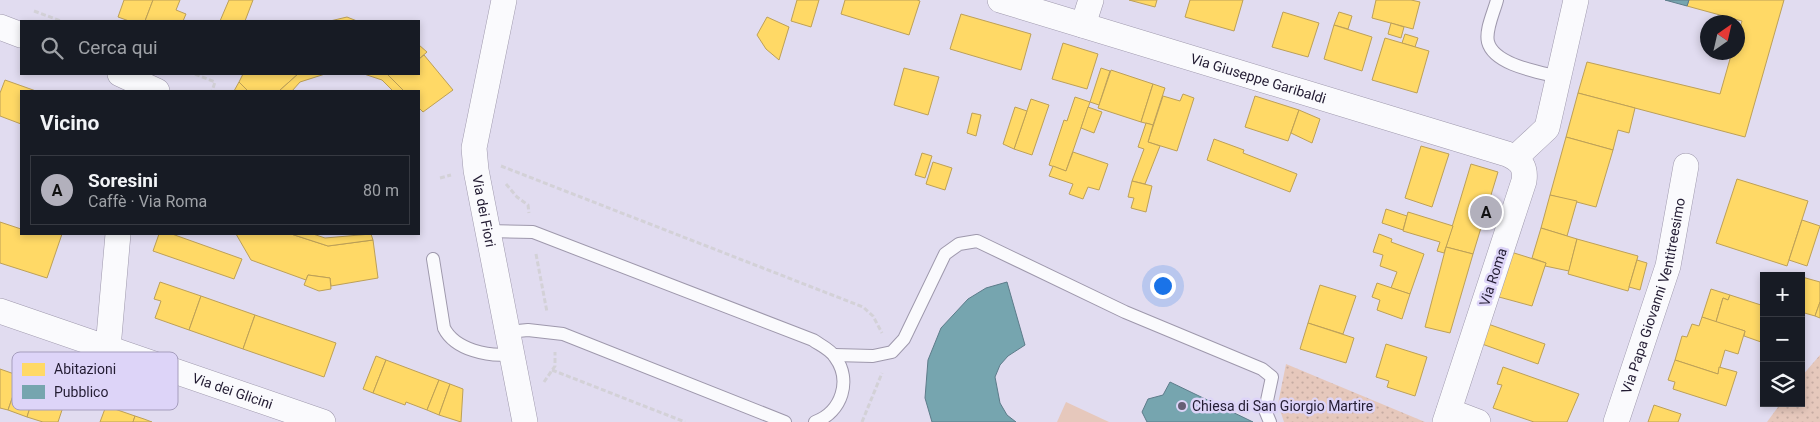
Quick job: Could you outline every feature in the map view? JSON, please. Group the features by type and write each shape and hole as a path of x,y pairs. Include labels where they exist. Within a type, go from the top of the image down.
{"street":[{"name":"Via dei Fiori","path":"504,0 478,127 475,155 487,232 525,422"},
{"name":"Via Giuseppe Garibaldi","path":"1000,0 1516,158"},
{"path":"1083,25 1091,0"},
{"path":"1516,158 1547,128 1576,0"},
{"path":"0,27 20,35"},
{"path":"122,75 155,90"},
{"name":"Via Roma","path":"1447,417 1524,182 1525,172 1522,163 1516,158"},
{"name":"Via Papa Giovanni Ventitreesimo","path":"1616,422 1668,266 1686,166"},
{"path":"108,348 118,235"},
{"name":"Via dei Glicini","path":"0,311 120,352"},
{"name":"Via dei Glicini","path":"178,372 323,422"},
{"path":"1447,417 1478,422"}],"lane":[{"path":"1497,0 1488,33 1488,42 1493,51 1504,60 1516,66 1559,77"},
{"path":"487,232 532,232 813,340 834,355 842,372 844,391 833,410 815,422"},
{"path":"834,355 885,355 898,347 904,339 946,254 959,244 977,241 1125,312 1262,368 1272,377 1265,410 1270,422"},
{"path":"433,259 444,328 447,335 459,344 490,355 528,330 563,334 784,422"}],"path":[{"path":"198,75 215,82 212,90"},
{"path":"475,155 863,307 873,316 881,330 885,355 882,376 862,422"},
{"path":"552,370 685,422"}],"shaded area":[{"path":"1820,355 1820,422 1767,422 1778,407 1805,407 1805,372"},
{"path":"1286,364 1425,422 1284,422 1278,404"},
{"path":"1066,402 1109,422 1057,422"}],"building: Abitazioni":[{"path":"124,0 153,0 145,20 126,20 118,17"},
{"path":"153,0 180,0 176,10 186,14 183,20 145,20"},
{"path":"229,0 253,0 245,20 220,20"},
{"path":"797,0 819,0 811,27 791,21"},
{"path":"845,0 920,1 909,35 841,14"},
{"path":"1129,0 1157,0 1155,7"},
{"path":"1190,0 1243,0 1234,31 1185,17"},
{"path":"1376,0 1411,0 1420,2 1413,29 1372,18"},
{"path":"1689,0 1784,0 1745,137 1578,93 1587,62 1720,94 1730,60 1745,60 1745,15 1720,15 1687,6"},
{"path":"1283,12 1319,23 1308,57 1272,47"},
{"path":"1339,12 1352,16 1348,29 1334,25"},
{"path":"961,14 1031,34 1021,70 950,49"},
{"path":"347,17 354,20 334,20"},
{"path":"767,17 789,27 779,60 766,49 757,35"},
{"path":"1391,23 1404,27 1401,38 1388,34"},
{"path":"1334,25 1372,37 1362,71 1324,59"},
{"path":"1405,34 1418,38 1415,47 1402,43"},
{"path":"1385,38 1429,51 1417,93 1372,80"},
{"path":"1063,43 1098,54 1087,89 1052,79"},
{"path":"420,46 427,52 420,58"},
{"path":"424,55 453,90 423,112 420,109 420,90 403,90 388,75 420,75 420,58"},
{"path":"904,68 939,77 928,115 894,105"},
{"path":"1101,68 1110,71 1099,105 1090,102"},
{"path":"1111,70 1153,84 1141,122 1098,108"},
{"path":"242,75 297,75 280,90 247,90 239,82"},
{"path":"297,75 322,75 300,82 293,90 280,90"},
{"path":"367,75 388,75 403,90 392,90 382,80"},
{"path":"5,80 33,90 20,90 20,124 0,116 0,93"},
{"path":"239,82 247,90 235,90"},
{"path":"1153,84 1165,88 1153,125 1141,122"},
{"path":"1578,93 1635,108 1629,133 1618,130 1613,150 1566,137"},
{"path":"1183,94 1194,98 1177,151 1148,142 1163,96 1180,101"},
{"path":"1255,96 1299,110 1288,141 1245,127"},
{"path":"1075,97 1090,102 1066,171 1049,165 1064,120 1067,121"},
{"path":"1031,99 1049,105 1032,155 1014,149"},
{"path":"1015,107 1027,111 1014,149 1003,144"},
{"path":"1088,107 1102,112 1094,133 1081,128"},
{"path":"1299,110 1320,119 1312,143 1291,133"},
{"path":"972,113 981,115 976,136 967,133"},
{"path":"1146,123 1153,125 1148,142 1160,146 1145,184 1132,181 1144,149 1138,147"},
{"path":"1566,137 1613,150 1596,207 1550,195"},
{"path":"1214,139 1244,150 1243,153 1297,174 1290,192 1207,160"},
{"path":"1421,146 1449,154 1432,207 1405,198"},
{"path":"1073,152 1108,164 1099,190 1088,187 1083,199 1069,194 1073,184 1049,176 1053,166 1066,171"},
{"path":"922,153 932,156 925,178 915,175"},
{"path":"933,162 952,168 945,190 926,184"},
{"path":"1471,164 1498,172 1473,254 1446,247"},
{"path":"1737,179 1808,201 1787,266 1716,243"},
{"path":"1132,181 1152,186 1146,212 1131,208 1134,198 1128,197"},
{"path":"1550,195 1577,201 1567,236 1541,228"},
{"path":"1386,209 1407,216 1403,230 1382,223"},
{"path":"1408,212 1453,226 1444,253 1437,251 1440,242 1403,231"},
{"path":"1802,220 1820,226 1807,266 1789,260"},
{"path":"0,222 20,229 20,235 62,235 47,278 0,263"},
{"path":"1541,228 1577,239 1569,271 1545,266 1546,263 1532,258"},
{"path":"1379,234 1392,239 1391,242 1424,254 1410,294 1391,288 1397,272 1380,266 1383,255 1373,252"},
{"path":"159,235 175,235 242,259 234,279 153,251"},
{"path":"237,235 294,235 328,246 373,240 378,278 331,286 330,278 308,275 306,280 251,260"},
{"path":"294,235 316,235 325,238 371,235 373,240 328,246"},
{"path":"1577,239 1638,256 1628,291 1568,274"},
{"path":"1446,247 1473,254 1450,333 1425,327"},
{"path":"1511,252 1546,263 1532,306 1499,297"},
{"path":"1637,260 1647,263 1640,290 1629,287"},
{"path":"308,275 330,278 331,289 319,291 304,285"},
{"path":"1805,278 1820,282 1820,302 1815,316 1805,313"},
{"path":"160,282 201,296 189,330 155,318 161,301 154,299"},
{"path":"1377,283 1410,294 1402,319 1377,310 1380,300 1372,297"},
{"path":"1320,285 1356,296 1343,334 1308,323"},
{"path":"1711,289 1730,295 1728,300 1723,298 1716,322 1702,317"},
{"path":"1730,295 1760,305 1760,342 1744,336 1745,331 1716,322 1723,298 1728,300"},
{"path":"201,296 255,315 243,349 189,330"},
{"path":"1820,302 1820,318 1815,316"},
{"path":"255,315 336,343 324,377 243,349"},
{"path":"1702,317 1745,331 1738,354 1725,350 1718,374 1675,360 1682,336 1687,337 1692,324 1699,326"},
{"path":"1308,323 1354,338 1346,363 1300,349"},
{"path":"1488,324 1545,344 1538,364 1482,344"},
{"path":"1386,344 1427,357 1415,396 1387,387 1389,381 1376,377"},
{"path":"376,356 386,360 373,393 363,389"},
{"path":"386,360 439,380 427,410 406,402 405,405 373,393"},
{"path":"1675,360 1718,374 1719,367 1737,372 1726,406 1673,389 1675,382 1668,380"},
{"path":"1503,367 1579,394 1567,422 1534,422 1493,408 1502,385 1497,384"},
{"path":"0,369 12,373 12,399 8,410 0,408"},
{"path":"439,380 450,384 439,415 427,410"},
{"path":"450,384 463,389 461,422 439,415"},
{"path":"12,399 12,410 29,410 27,417 8,410"},
{"path":"1654,405 1681,414 1678,422 1648,422"},
{"path":"29,410 62,410 58,422 43,422 27,417"},
{"path":"104,410 118,410 135,416 133,422 100,422"},
{"path":"135,416 144,419 152,422 133,422"}],"building: Pubblico":[{"path":"1665,0 1689,0 1687,6"},
{"path":"1007,282 1025,345 1008,356 1000,365 995,377 1000,403 1007,415 1016,422 932,422 925,398 928,360 941,328 968,299 986,288"},
{"name":"Chiesa di San Giorgio Martire","path":"1170,382 1253,422 1147,422 1142,412 1148,399 1163,395"}],"place":[{"name":"Soresini","path":"1486,212"},
{"name":"Chiesa di San Giorgio Martire","path":"1182,406"}]}
